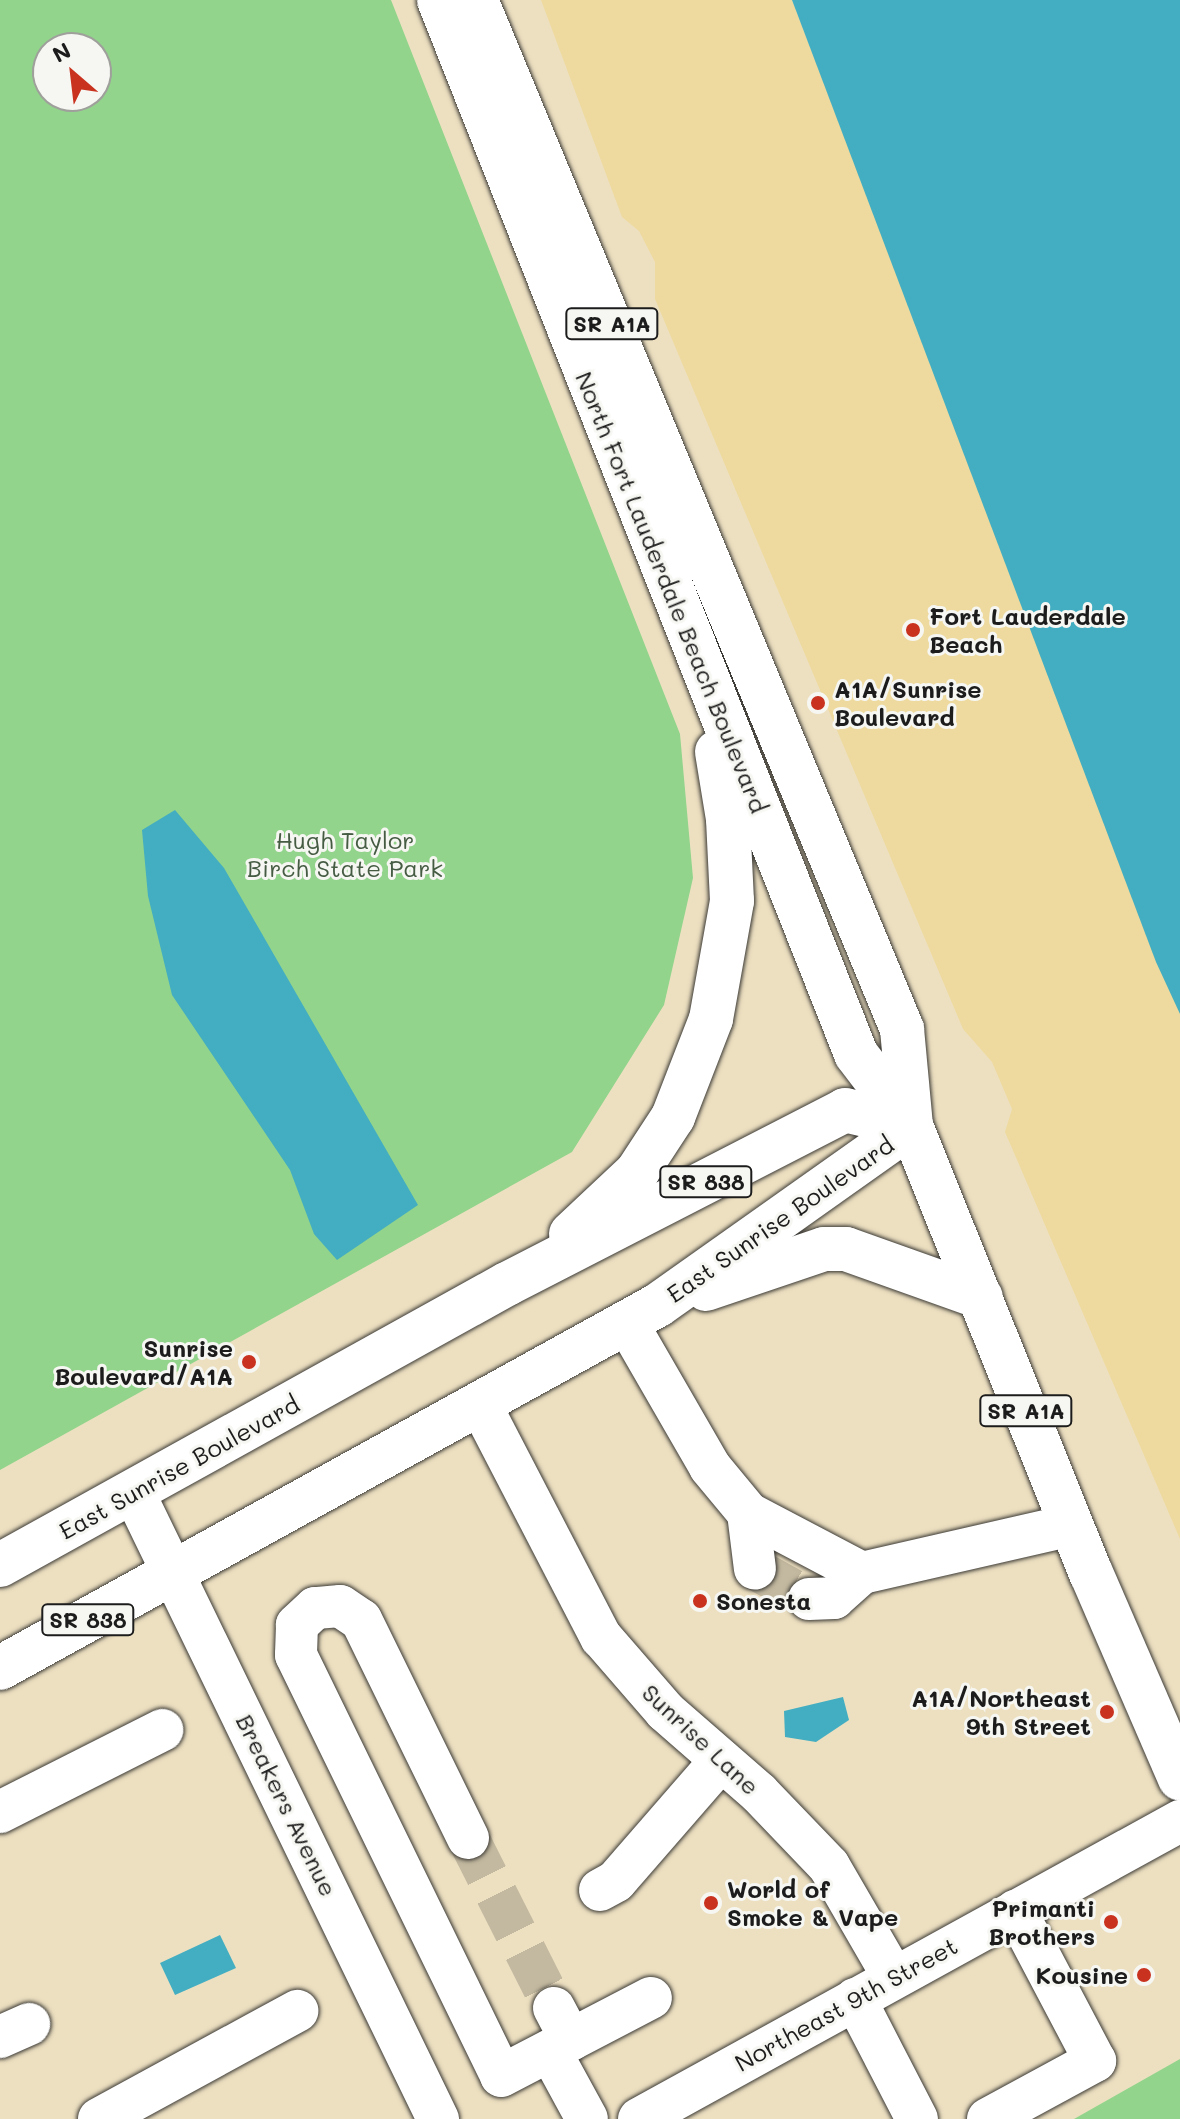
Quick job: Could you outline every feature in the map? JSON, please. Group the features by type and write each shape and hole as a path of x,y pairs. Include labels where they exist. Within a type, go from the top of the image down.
{"main road":[{"name":"North Fort Lauderdale Beach Boulevard","path":"439,0 856,1054 911,1126 1071,1525 1180,1779"},
{"name":"North Fort Lauderdale Beach Boulevard","path":"476,0 902,1029 911,1126"},
{"path":"507,1284 590,1219 637,1172 673,1117 711,1019 732,901 728,819 703,671"},
{"name":"East Sunrise Boulevard","path":"0,1565 507,1284 845,1110 911,1126"},
{"name":"East Sunrise Boulevard","path":"0,1668 643,1314 911,1126"},
{"path":"643,1314 824,1249 874,1255 981,1297"}],"street":[{"path":"643,1314 710,1467 748,1513 862,1573"},
{"name":"Sunrise Lane","path":"480,1404 601,1637 665,1711 721,1760 829,1866 894,1978"},
{"name":"Breakers Avenue","path":"134,1493 176,1572 438,2119"},
{"path":"748,1513 755,1569"},
{"path":"809,1599 834,1598 862,1573 1071,1525"},
{"path":"468,1838 361,1620 340,1606 315,1608 297,1625 296,1655 501,2076 558,2033 651,1998"},
{"path":"0,1812 162,1730"},
{"path":"600,1890 616,1881 721,1760"},
{"name":"Northeast 9th Street","path":"639,2119 1180,1821"},
{"path":"988,2119 1095,2061 1016,1911"},
{"path":"855,1999 917,2119"},
{"path":"99,2119 297,2011"},
{"path":"558,2033 587,2119"}],"green space":[{"name":"Hugh Taylor Birch State Park","path":"0,0 391,0 680,734 693,878 664,1005 572,1152 0,1470"},
{"path":"1180,2059 1180,2119 1074,2119"}],"sand":[{"name":"Fort Lauderdale Beach","path":"541,0 792,0 1180,1014 1180,1539 1005,1132 1012,1109 992,1062 963,1029 655,299 655,262 639,231 622,217"}],"water":[{"path":"792,0 1180,0 1180,1014 1156,962"},
{"path":"175,810 224,868 418,1205 337,1260 314,1234 290,1170 172,995 148,896 142,830"},
{"path":"843,1697 849,1720 816,1742 785,1737 784,1711"},
{"path":"220,1935 236,1968 175,1995 160,1963"}],"tunnel":[{"path":"755,1569 809,1599"},
{"path":"468,1838 554,2008"}],"place":[{"name":"Fort Lauderdale Beach","path":"913,630"},
{"name":"A1A/Sunrise Boulevard","path":"818,703"},
{"name":"Sunrise Boulevard/A1A","path":"249,1362"},
{"name":"Sonesta","path":"700,1601"},
{"name":"A1A/Northeast 9th Street","path":"1107,1712"},
{"name":"World of Smoke & Vape","path":"711,1903"},
{"name":"Primanti Brothers","path":"1111,1922"},
{"name":"Kousine","path":"1144,1975"}]}
